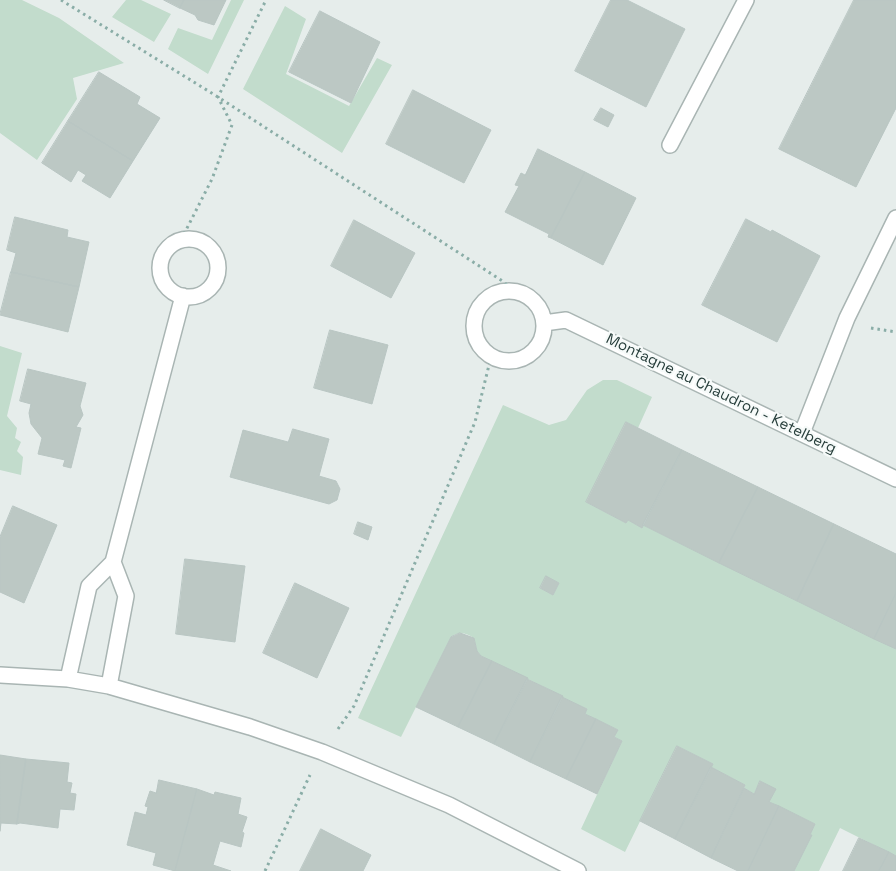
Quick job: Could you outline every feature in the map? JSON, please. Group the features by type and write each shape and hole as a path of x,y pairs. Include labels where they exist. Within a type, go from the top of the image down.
{"street":[{"path":"670,145 746,0"},
{"path":"802,433 847,318 896,218"},
{"path":"181,240 199,240 208,246 215,255 218,264 214,283 208,291 199,296 183,296 170,290 162,279 160,270 163,254 170,246 181,240"},
{"path":"513,291 528,297 539,308 544,323 542,338 534,351 521,359 506,361 491,357 477,341 474,330 478,310 492,295 513,291"},
{"path":"68,679 88,586 113,562 183,296"},
{"name":"Montagne au Chaudron - Ketelberg","path":"544,323 566,320 896,479"},
{"path":"109,686 126,596 113,562"},
{"path":"0,675 68,679 109,686 250,727 322,752 449,804 578,871"}],"path":[{"path":"61,0 218,97 504,282 513,291"},
{"path":"218,97 266,0"},
{"path":"181,240 212,179 232,125 218,97"},
{"path":"265,871 322,752 354,706 475,422 491,357"}],"green space":[{"path":"0,0 22,0 59,18 124,63 73,78 77,99 37,160 0,133"},
{"path":"126,0 141,0 171,14 154,42 112,17"},
{"path":"231,0 244,0 208,74 168,49 178,28 212,40"},
{"path":"285,6 306,19 286,74 349,106 377,58 392,65 342,153 243,89"},
{"path":"0,346 22,353 7,416 17,428 15,438 21,442 17,451 23,457 21,475 0,470"},
{"path":"603,380 617,380 652,397 638,428 626,422 586,502 626,523 628,520 642,528 643,525 896,649 896,856 840,828 819,871 794,871 815,824 769,802 775,790 760,781 754,794 744,788 745,785 711,767 713,764 677,746 625,852 581,829 622,741 614,737 618,730 585,714 587,709 481,656 477,651 474,638 465,634 460,633 451,637 401,737 358,718 503,405 549,425 566,420 587,390","holes":["546,577 559,583 553,595 540,588"]}],"building":[{"path":"164,0 184,0 180,8"},
{"path":"184,0 226,0 214,25 198,20 195,15 180,8"},
{"path":"611,0 627,0 685,29 646,107 575,71"},
{"path":"854,0 896,0 896,108 856,187 779,149"},
{"path":"320,11 380,42 351,103 289,72"},
{"path":"99,72 140,97 137,104 160,118 133,161 68,121"},
{"path":"413,90 491,130 464,183 386,144"},
{"path":"601,108 614,115 608,127 594,120"},
{"path":"68,121 133,161 110,198 82,181 86,175 78,170 71,182 42,163"},
{"path":"538,149 585,172 551,238 548,237 549,234 505,212 519,186 515,185 521,173 525,175"},
{"path":"585,172 636,198 603,265 551,238"},
{"path":"15,217 68,230 67,237 89,242 79,287 11,272 16,253 7,250"},
{"path":"746,219 771,232 772,230 820,256 777,342 702,305"},
{"path":"354,220 415,253 391,298 331,266"},
{"path":"11,272 79,287 68,332 0,315"},
{"path":"330,330 388,345 372,404 314,388"},
{"path":"28,369 86,383 80,406 83,415 76,427 81,428 71,468 63,466 65,460 38,454 42,438 31,424 29,413 31,404 20,401"},
{"path":"626,422 682,450 642,528 628,520 626,523 586,502"},
{"path":"293,429 329,439 319,476 336,481 340,489 337,500 329,504 230,477 243,430 288,442"},
{"path":"682,450 758,487 719,563 643,525"},
{"path":"758,487 834,524 797,601 719,563"},
{"path":"13,506 57,525 24,603 0,592 0,537"},
{"path":"358,522 372,527 368,540 354,534"},
{"path":"834,524 896,554 896,593 874,639 797,601"},
{"path":"185,559 245,566 235,642 176,634"},
{"path":"546,576 559,583 553,595 540,588"},
{"path":"295,583 349,608 317,678 263,653"},
{"path":"896,593 896,649 874,639"},
{"path":"460,633 474,638 477,651 481,656 492,661 458,727 416,707 451,637"},
{"path":"492,661 528,678 494,744 458,727"},
{"path":"527,679 563,696 530,762 494,744"},
{"path":"562,697 587,709 585,714 596,719 566,779 530,762"},
{"path":"596,719 618,730 614,737 622,741 597,794 566,779"},
{"path":"677,746 713,764 675,839 640,821"},
{"path":"0,755 26,759 17,824 1,823 0,831"},
{"path":"26,759 69,763 67,782 72,783 70,793 76,794 74,810 60,809 58,828 17,824"},
{"path":"711,767 745,785 711,858 675,839"},
{"path":"159,780 197,789 175,871 153,865 156,853 127,845 135,812 146,815 148,807 145,806 150,791 156,793"},
{"path":"760,781 776,789 769,802 779,806 748,871 738,871 711,858 744,788 754,794"},
{"path":"197,789 214,795 215,792 241,798 238,814 247,817 242,832 244,833 241,847 220,841 213,865 231,871 175,871"},
{"path":"779,806 815,824 810,835 812,835 794,871 748,871"},
{"path":"321,829 371,855 363,871 300,871"},
{"path":"859,838 889,852 879,871 843,871"},
{"path":"889,852 896,856 896,871 879,871"}]}
